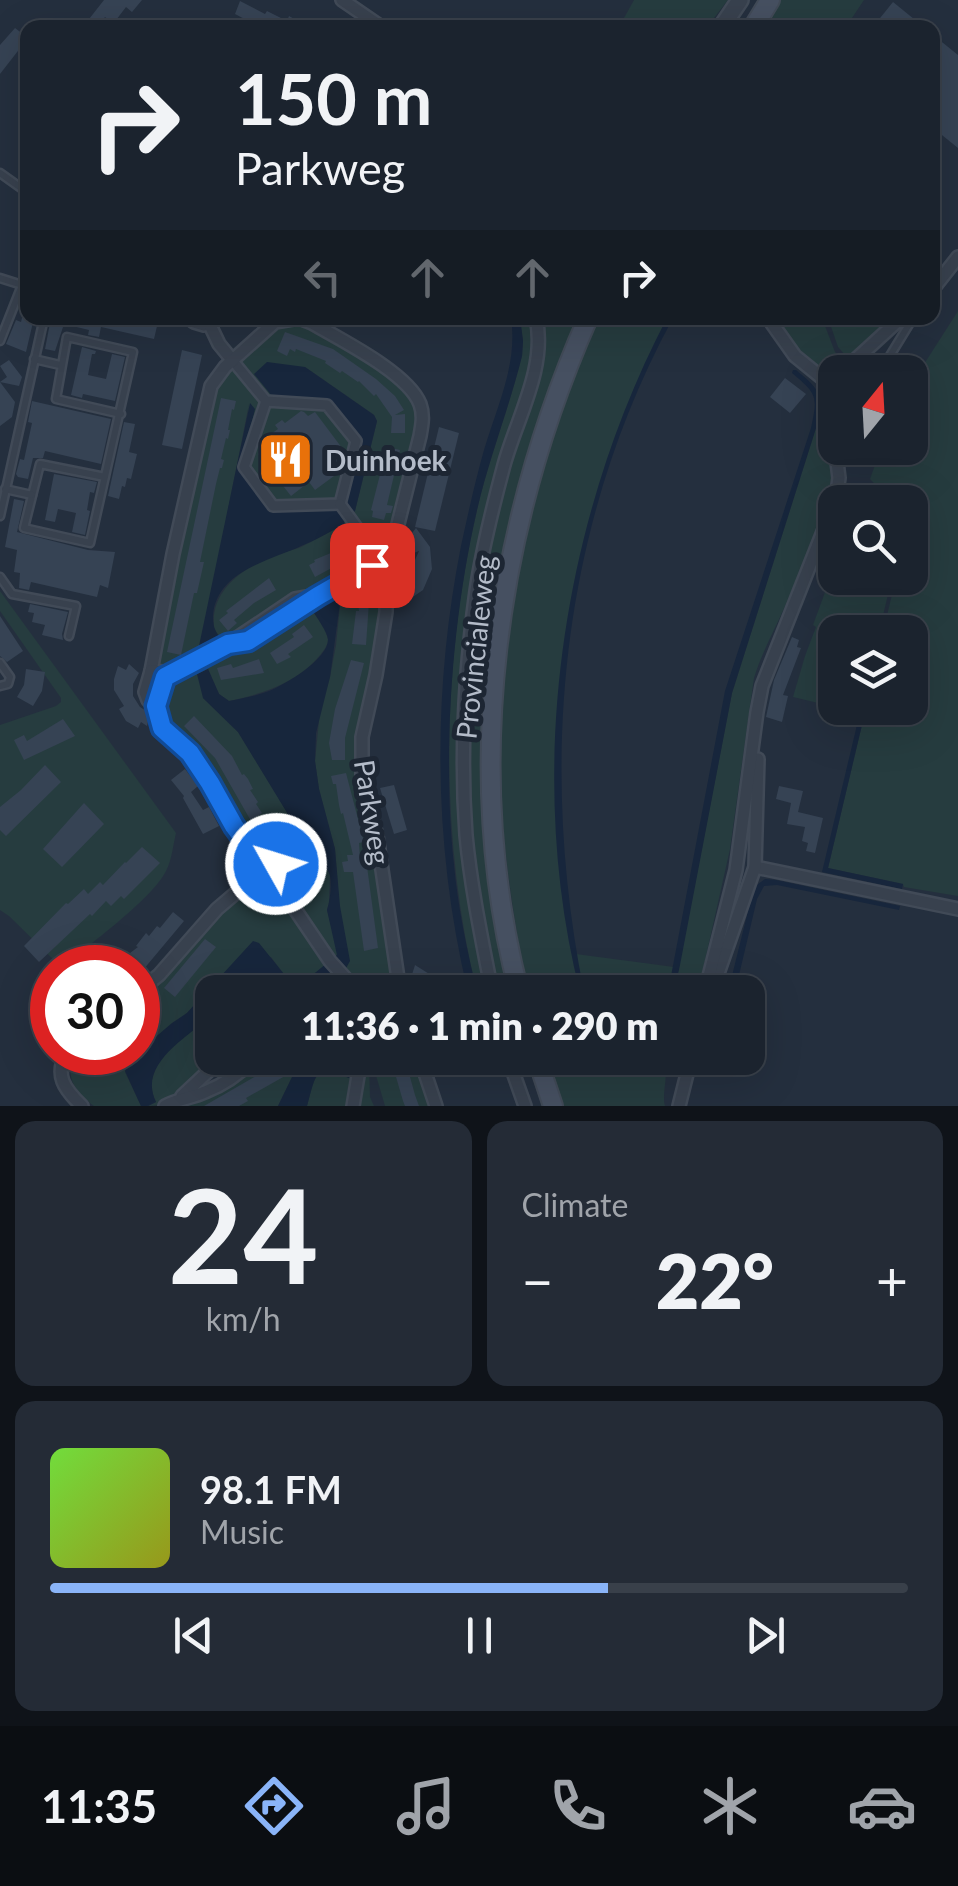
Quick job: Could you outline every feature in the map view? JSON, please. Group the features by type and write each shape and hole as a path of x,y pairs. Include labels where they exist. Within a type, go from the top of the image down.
{"main road":[{"name":"Provincialeweg","path":"516,975 504,916 494,824 492,730 496,656 508,574 530,476 556,394 585,325"},
{"path":"543,1075 553,1106"}],"street":[{"path":"342,0 371,20"},
{"path":"940,280 958,256"},
{"path":"214,325 219,344 266,402 326,405 356,441 340,504"},
{"path":"156,706 145,692 211,386 225,367 272,325"},
{"path":"165,677 228,644 248,641 379,556 397,528 423,422 421,408 404,382 315,325"},
{"path":"489,975 466,833 467,690 476,590 504,465 533,375 538,325"},
{"path":"773,325 795,356 818,371"},
{"path":"860,355 893,325"},
{"path":"266,402 244,466 272,506 340,504"},
{"path":"712,975 736,870 762,686 836,499 838,465"},
{"path":"340,504 379,556 377,571 387,572"},
{"name":"Parkweg","path":"379,556 394,555 395,562 387,572 386,612 362,737 362,778 377,836 397,975"},
{"path":"151,672 163,672 165,677 156,706 162,728 190,753 256,856"},
{"path":"714,975 755,867 757,712"},
{"path":"160,974 217,909 265,874 275,868 273,857 263,853 256,856 252,866 265,874 344,975"},
{"path":"755,867 958,909"},
{"path":"60,1075 78,1105"},
{"path":"179,1099 204,1075"},
{"path":"165,1106 202,1094 238,1075"},
{"path":"353,1106 359,1075"},
{"path":"426,1075 436,1106"},
{"path":"514,1075 525,1106"},
{"path":"679,1106 687,1075"}],"lane":[{"path":"0,341 4,319 20,289"},
{"path":"0,516 42,325"},
{"path":"890,355 909,325"},
{"path":"105,478 40,464 24,528 90,544 120,414 133,352 67,338 56,399 120,414"},
{"path":"34,360 60,365"},
{"path":"6,489 32,495"},
{"path":"0,577 12,594 76,606 69,636"},
{"path":"0,663 10,677 8,684 0,686"}],"green space":[{"path":"634,0 728,0 712,20 623,20"},
{"path":"777,0 864,0 851,20 765,20"},
{"path":"958,311 958,896 828,868 862,725 928,725 928,615 887,615 892,595 928,595 928,485 876,485 870,479 875,465 928,465 928,358"},
{"path":"277,325 301,325 358,355 405,388 415,400 418,420 393,529 373,545 363,566 236,634 220,637 215,633 216,605 230,583 265,559 301,547 343,524 272,508 241,467 249,404 199,656 163,670 156,667 213,387","holes":["305,367 377,421 355,511 351,514 346,507 363,440 331,400 272,396 255,374"]},
{"path":"521,325 531,325 533,344 528,374 494,483 459,719 460,797 483,975 474,975 456,874 451,813 451,690 456,629 477,510 522,356"},
{"path":"540,325 574,325 527,462 486,795 511,975 494,975 478,894 469,806 474,651 492,540"},
{"path":"595,325 664,325 613,443 588,525 566,631 556,800 562,887 577,975 525,975 503,827 500,764 508,632 532,501 550,437"},
{"path":"780,325 825,325 838,355 818,355 818,370 808,363"},
{"path":"830,325 890,325 858,355 845,355"},
{"path":"818,422 818,465 830,465 830,485 818,485 818,525 754,678 730,849 702,975 677,975 732,693"},
{"path":"372,573 381,579 383,587 354,753 395,975 344,972 335,849 315,761 341,596 313,611 328,642 302,672 267,690 229,701 219,694 208,669 203,698 238,732 289,815 308,832 330,874 327,910 338,952 335,958 279,879 281,861 256,849 205,766 164,723 162,715 167,676 226,648 252,644 362,575"},
{"path":"0,591 176,833 170,862 159,882 89,945 39,945 0,910 0,725 56,706 61,698 0,611"},
{"path":"824,595 888,595 883,615 818,615 818,703 793,697 816,627 813,625"},
{"path":"253,885 271,888 329,963 313,975 284,975 271,957 229,975 195,975 195,1004 160,1034 160,975"},
{"path":"576,954 674,967 672,975 580,975"},
{"path":"195,1029 195,1075 168,1102 148,1106 156,1102 153,1075 160,1075 160,1062"},
{"path":"126,1075 141,1106 94,1106 81,1095 71,1076"},
{"path":"293,1075 278,1106 173,1106 222,1089 244,1076"},
{"path":"318,1075 342,1075 354,1079 348,1106 307,1106"},
{"path":"363,1075 369,1075 374,1106 357,1106"},
{"path":"376,1075 422,1075 432,1106 385,1106"},
{"path":"550,1075 665,1075 665,1106 560,1106"}],"water":[{"path":"511,325 521,325 522,356 487,471 468,552 452,687 449,778 454,865 473,975 464,975 443,826 441,713 445,657 461,546 512,352"},
{"path":"664,325 670,325 635,397 605,479 583,562 569,647 562,733 563,819 570,906 581,975 577,975 563,908 555,822 555,734 563,647 579,561 601,477 631,395"},
{"path":"267,362 305,367 374,415 377,421 355,511 351,514 346,507 363,440 331,400 272,396 254,374"},
{"path":"796,370 814,386 818,394 818,422 732,693 680,965 678,975 671,975 725,691 811,428 814,396 792,373"},
{"path":"250,403 255,409 241,467 272,508 342,511 346,517 344,524 328,533 234,578 217,600 213,615 220,637 199,646"},
{"path":"341,595 330,677 316,733 315,761 335,849 350,961 344,972 333,975 312,975 337,955 327,910 331,889 328,871 307,832 289,816 238,732 203,698 197,674 208,669 219,694 229,701 264,693 285,683 326,647 328,639 313,611"},
{"path":"857,725 862,725 828,868 903,884 902,889 822,872"},
{"path":"765,879 776,880 900,906 899,910 777,885 764,886 757,899 739,975 732,975 754,887"},
{"path":"253,941 259,943 285,975 222,975"},
{"path":"195,1004 195,1029 160,1063 160,1033"},
{"path":"127,1075 153,1075 156,1102 141,1106"},
{"path":"293,1075 318,1075 307,1106 278,1106"}],"building":[{"path":"104,0 142,0 132,12 126,7 116,20 88,20"},
{"path":"240,1 285,20 247,20 235,14"},
{"path":"893,2 915,20 878,20"},
{"path":"15,28 20,32 20,48 0,74 0,45"},
{"path":"940,40 958,55 958,148 940,133"},
{"path":"16,320 20,325 32,325 26,352 6,344"},
{"path":"50,325 64,325 55,351 45,349"},
{"path":"68,325 157,325 154,339 101,327 99,337 88,335 89,330"},
{"path":"285,332 333,349 376,379 404,410 395,415 405,414 405,433 391,433 392,417 376,394 359,381 296,349 290,349 287,356 277,351"},
{"path":"82,347 96,351 88,375 106,379 112,354 125,357 115,401 71,395"},
{"path":"182,350 202,355 182,449 162,445"},
{"path":"9,360 22,377 19,386 0,382 7,377 0,366"},
{"path":"785,378 806,394 790,413 770,397"},
{"path":"0,382 15,402 12,417 0,426"},
{"path":"221,398 236,401 181,655 167,652"},
{"path":"32,401 111,419 101,464 45,451 43,458 33,458 28,479 18,477 32,423 28,422"},
{"path":"301,411 308,416 315,412 345,452 328,468 334,476 315,490 309,482 291,496 258,454 265,449 261,441 278,429 275,425"},
{"path":"124,422 135,424 129,452 137,454 131,479 127,478 125,487 122,486 119,499 108,496"},
{"path":"439,427 459,433 435,531 415,527"},
{"path":"387,447 400,450 387,505 393,506 384,520 372,517 371,510"},
{"path":"54,474 97,482 94,493 90,492 85,535 72,532 76,513 58,509 55,522 45,520"},
{"path":"14,499 24,501 17,532 88,550 115,552 108,588 100,585 97,597 31,582 29,590 19,588 20,573 14,572 17,550 5,547"},
{"path":"416,528 430,547 432,569 423,590 404,603 397,585 407,578 419,551 411,554 404,543"},
{"path":"345,544 352,557 315,577 309,565"},
{"path":"269,578 276,590 234,620 237,623 228,631 219,620"},
{"path":"370,588 366,645 352,644 359,611 356,589"},
{"path":"30,604 68,612 63,640 42,635 45,625 32,622"},
{"path":"0,616 23,651 7,662 0,656"},
{"path":"304,625 313,637 277,664 270,653"},
{"path":"792,637 799,640 797,647 801,648 783,695 788,696 782,722 766,717 774,680"},
{"path":"259,659 264,673 221,680 217,668 231,664 233,668"},
{"path":"351,660 364,663 345,738 345,760 332,760 329,743 335,709"},
{"path":"129,664 139,673 133,684 133,696 149,717 147,726 141,722 138,728 126,721 119,709 124,706 114,690 118,666 126,670"},
{"path":"26,669 45,672 42,691 33,706 17,697"},
{"path":"194,716 248,779 262,813 251,821 215,758 184,726"},
{"path":"63,719 75,736 24,760 14,740 24,735 27,741"},
{"path":"45,765 61,782 6,836 0,830 0,807"},
{"path":"185,769 198,786 191,792 203,810 209,807 219,826 203,834 184,796 171,780"},
{"path":"346,773 364,842 359,843 360,859 366,859 378,948 364,951 353,872 344,872 342,862 348,861 347,855 353,855 331,776"},
{"path":"394,785 407,830 394,834 380,788"},
{"path":"779,786 803,791 798,812 823,818 815,853 806,851 808,843 802,841 805,827 787,824 791,803 776,799"},
{"path":"84,803 104,824 62,867 43,849"},
{"path":"258,821 281,825 292,834 289,837 297,849 301,847 306,860 304,874 298,873 297,880 285,875 287,862 282,850 273,843 260,841"},
{"path":"142,847 160,863 124,899 121,896 111,906 106,901 57,945 30,945 30,952 24,946 66,903 84,889 88,894 100,882 103,885"},
{"path":"173,912 184,921 160,950 160,945 137,945 146,933 149,936 157,926 160,928"},
{"path":"205,939 216,947 175,997 164,988"},
{"path":"415,965 431,975 412,975"},
{"path":"258,1075 285,1076 239,1106 204,1106"},
{"path":"395,1075 410,1075 419,1106 405,1106"}],"place":[{"name":"Duinhoek","path":"286,460"}],"route":[{"path":"276,864 267,854 256,856 190,753 162,728 156,706 165,677 228,644 248,641 372,565"}]}
